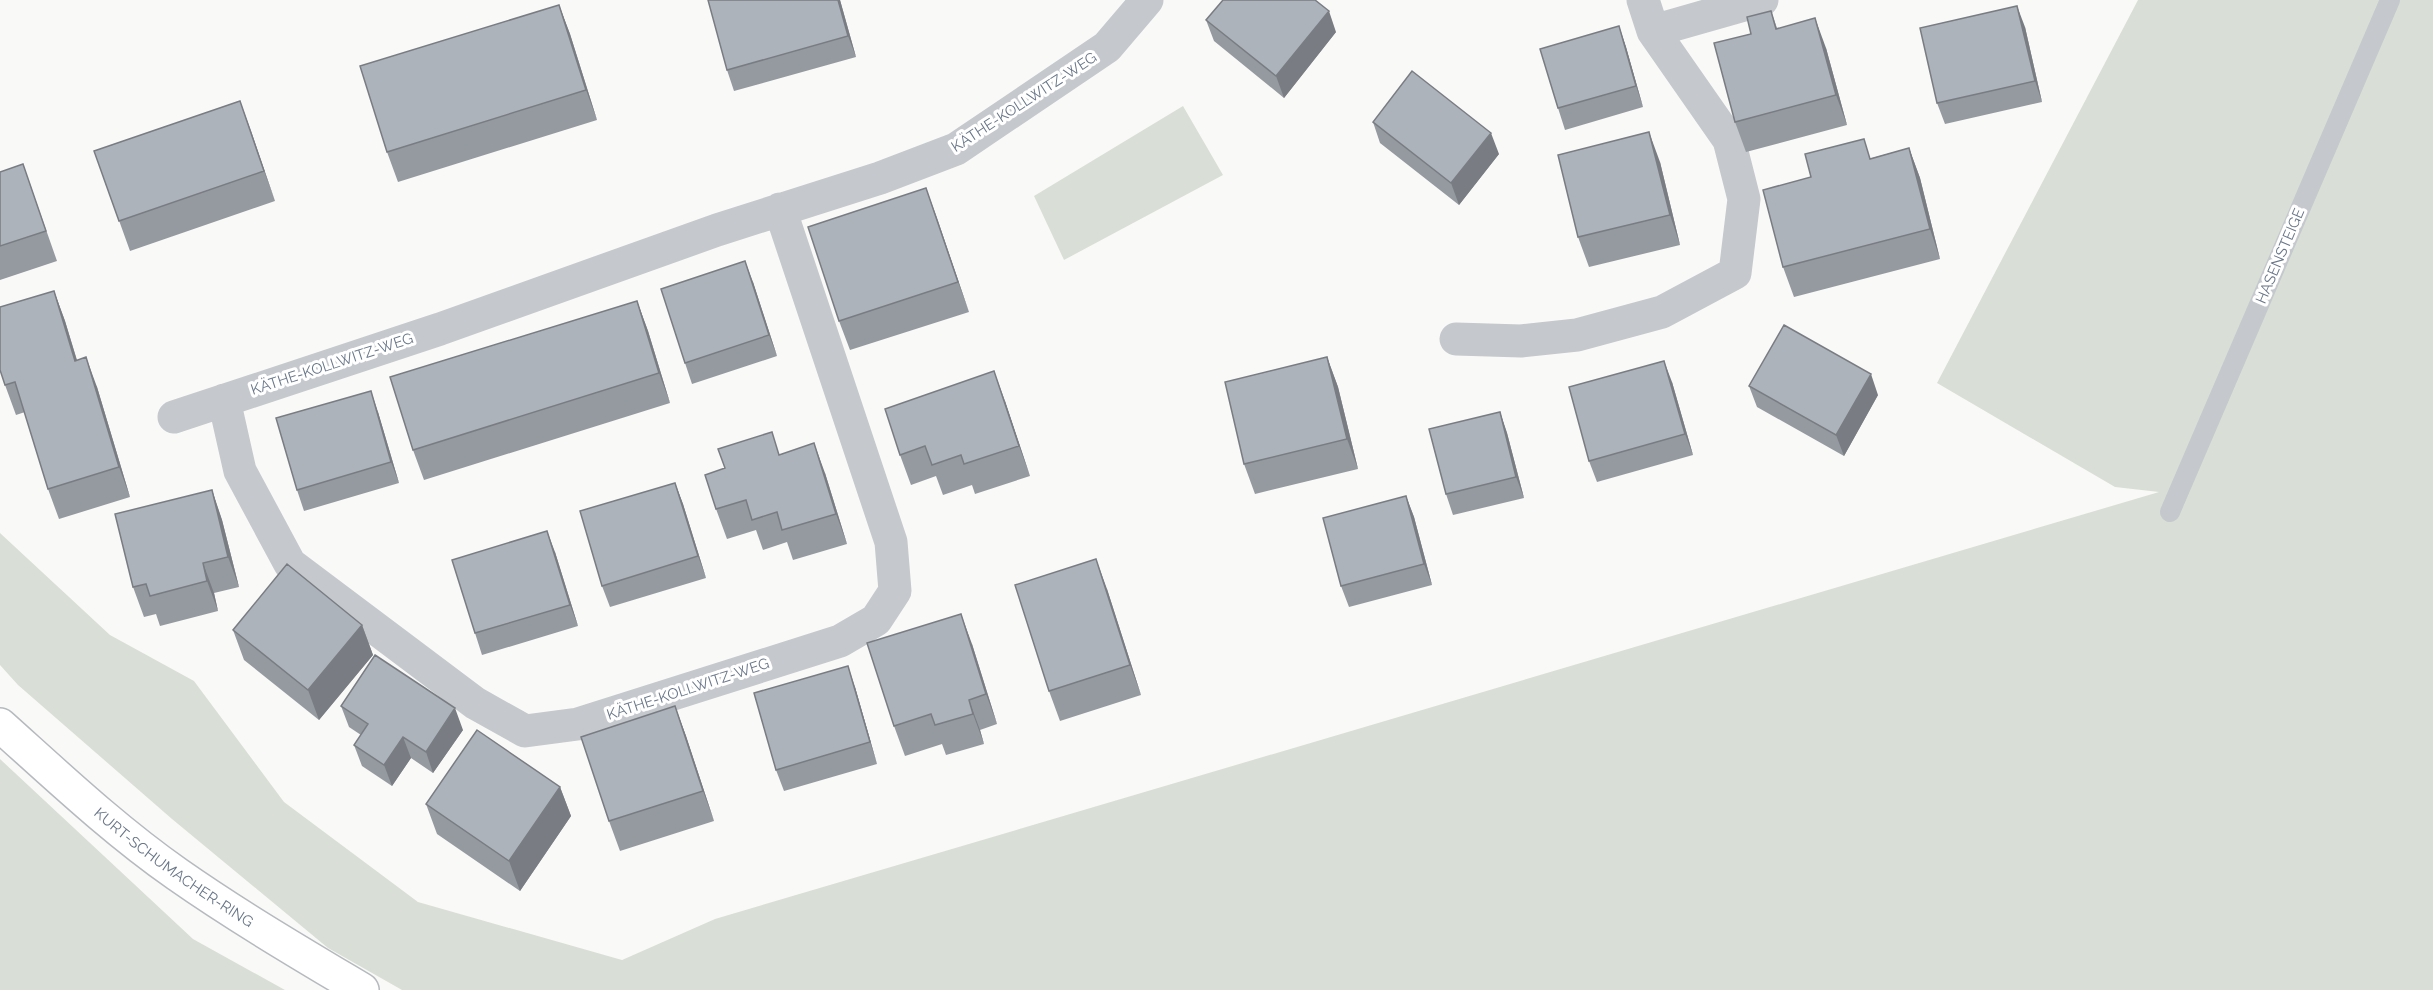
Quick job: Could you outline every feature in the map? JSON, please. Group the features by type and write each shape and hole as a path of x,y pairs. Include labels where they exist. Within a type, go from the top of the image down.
{"main road":[{"name":"KURT-SCHUMACHER-RING","path":"0,725 88,803 176,873 267,934 362,990"}],"street":[{"name":"KÄTHE-KOLLWITZ-WEG","path":"174,417 440,329 780,209 880,178 956,149 1107,47 1147,0"},
{"path":"1456,339 1521,341 1577,335 1662,312 1735,273 1744,199 1729,140 1653,31 1643,0"},
{"path":"1653,31 1762,0"},
{"name":"KÄTHE-KOLLWITZ-WEG","path":"224,400 240,471 290,564 476,703 525,731 578,724 840,641 876,620 895,591 891,542 780,209"}],"lane":[{"name":"HASENSTEIGE","path":"2170,512 2390,0"}],"shaded area":[{"path":"2138,0 2433,0 2433,990 402,990 328,948 172,819 18,685 0,665 0,533 110,635 194,681 284,802 418,902 622,960 715,919 2159,492 2115,487 1937,383"},
{"path":"1183,106 1223,175 1064,260 1034,196"},
{"path":"0,759 193,939 285,990 0,990"}],"building":[{"path":"708,0 838,0 848,36 727,70"},
{"path":"1223,0 1315,0 1329,11 1276,76 1206,20"},
{"path":"559,5 586,90 387,152 360,66"},
{"path":"2017,6 2035,81 1937,103 1920,28"},
{"path":"1771,11 1776,29 1815,18 1836,95 1735,122 1714,43 1751,34 1747,17"},
{"path":"1619,26 1636,86 1558,108 1540,49"},
{"path":"1412,71 1491,133 1451,183 1373,122"},
{"path":"240,101 264,171 119,221 94,151"},
{"path":"1649,132 1670,215 1578,237 1558,155"},
{"path":"1864,139 1870,159 1909,148 1930,229 1783,267 1763,190 1811,177 1805,154"},
{"path":"23,164 46,231 0,246 0,172"},
{"path":"926,188 958,282 839,321 808,227"},
{"path":"745,261 769,335 685,363 661,289"},
{"path":"54,291 75,361 86,357 119,467 48,489 15,382 5,385 0,370 0,307"},
{"path":"637,301 659,373 413,450 390,377"},
{"path":"1784,325 1871,374 1836,435 1749,386"},
{"path":"1327,357 1347,439 1244,464 1225,382"},
{"path":"1664,361 1685,434 1589,461 1569,387"},
{"path":"994,371 1019,446 964,464 961,455 932,465 925,446 900,455 885,409"},
{"path":"371,391 391,462 297,490 276,418"},
{"path":"1500,412 1516,477 1446,494 1429,429"},
{"path":"772,432 779,455 814,443 836,514 782,530 777,512 752,520 746,500 716,509 705,475 725,468 718,449"},
{"path":"675,483 698,556 602,586 580,511"},
{"path":"212,490 228,557 203,563 207,581 150,596 146,584 133,587 115,514"},
{"path":"1406,496 1424,564 1341,586 1323,518"},
{"path":"547,531 570,605 475,633 452,560"},
{"path":"1096,559 1130,665 1049,691 1015,585"},
{"path":"287,564 362,625 308,690 233,630"},
{"path":"961,614 986,694 969,700 973,714 935,725 931,714 894,726 867,643"},
{"path":"375,655 455,708 426,752 403,737 384,765 354,745 368,724 341,706"},
{"path":"848,666 870,742 776,770 754,693"},
{"path":"675,706 703,791 609,821 581,737"},
{"path":"477,730 560,787 509,861 426,804"}]}
